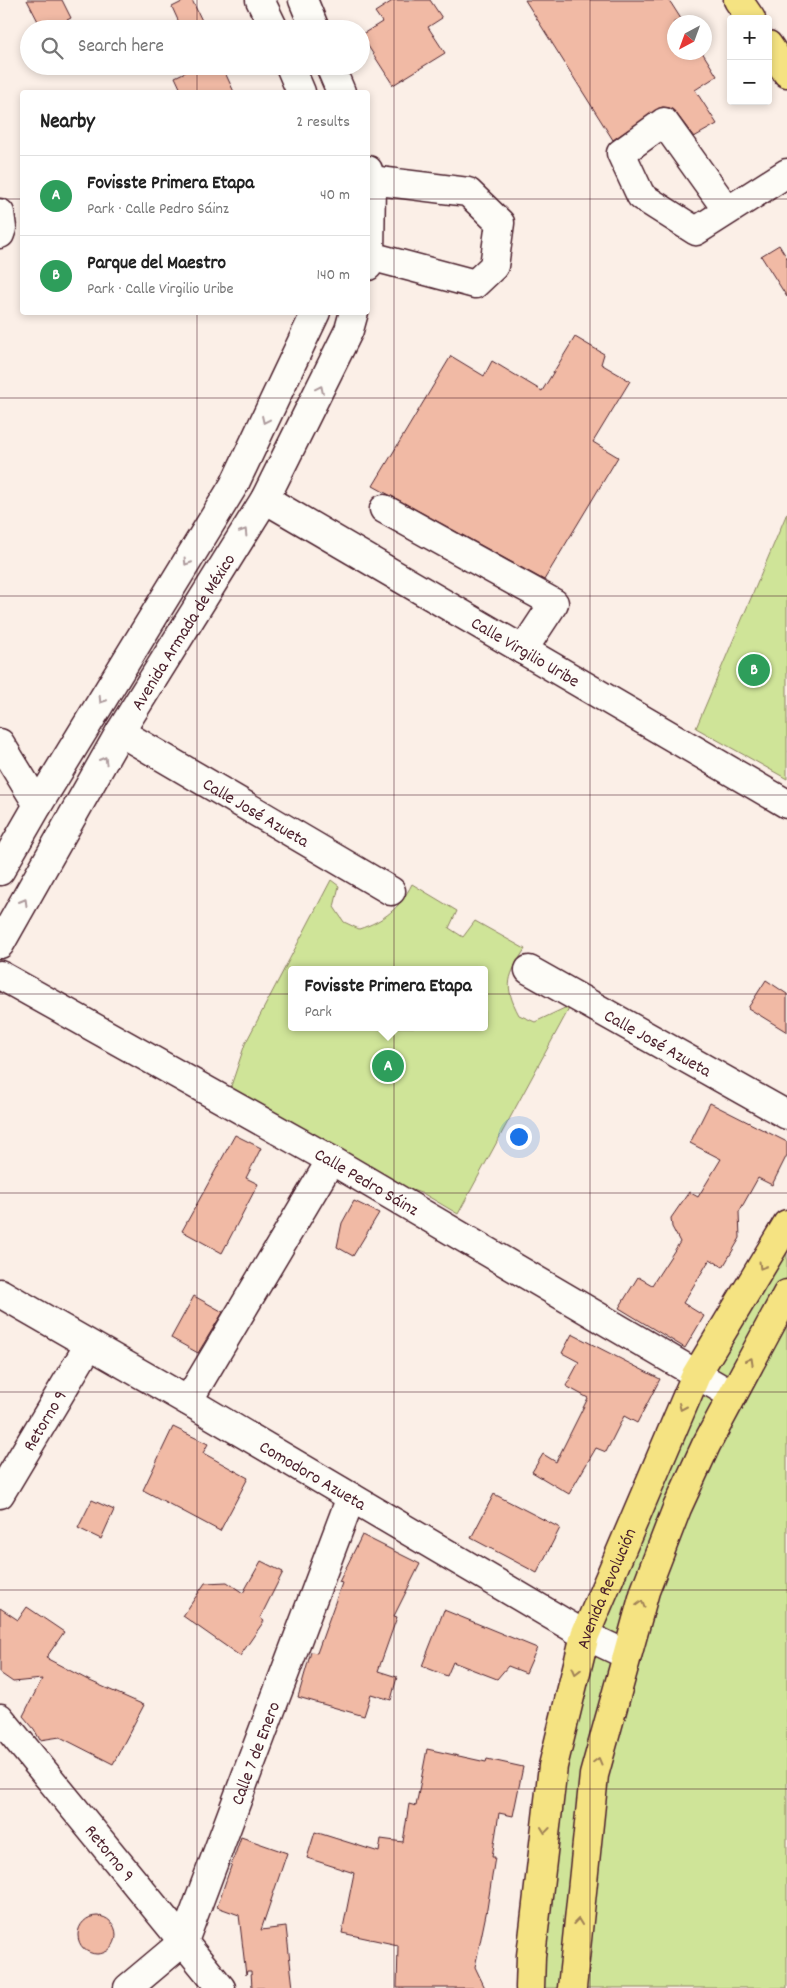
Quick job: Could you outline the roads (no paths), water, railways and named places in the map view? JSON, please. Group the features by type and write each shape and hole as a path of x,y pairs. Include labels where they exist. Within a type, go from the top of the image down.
{"main road":[{"path":"738,0 748,15"},
{"path":"772,51 787,73"},
{"name":"Avenida Revolución","path":"530,1988 531,1956 553,1766 585,1635 696,1375 787,1224"},
{"name":"Avenida Revolución","path":"573,1976 594,1775 645,1591 677,1508 732,1395 787,1294"},
{"path":"531,1956 573,1976"}],"street":[{"path":"260,0 270,20"},
{"path":"303,0 311,20"},
{"path":"293,75 299,90"},
{"path":"334,75 340,90"},
{"path":"727,210 787,173"},
{"path":"370,175 468,192 500,223 494,266 476,284 370,261"},
{"path":"0,213 0,234"},
{"name":"Avenida Armada de México","path":"0,871 38,805 234,485 315,315"},
{"name":"Avenida Armada de México","path":"0,944 120,732 265,499 349,330 353,315"},
{"name":"Calle Virgilio Uribe","path":"265,499 787,804"},
{"path":"384,509 554,603 524,650"},
{"name":"Calle José Azueta","path":"120,732 392,891"},
{"path":"0,743 38,805"},
{"name":"Calle José Azueta","path":"529,970 787,1115"},
{"name":"Calle Pedro Sáinz","path":"0,975 331,1160 732,1395"},
{"path":"188,1401 331,1160"},
{"name":"Comodoro Azueta","path":"0,1293 188,1401 585,1635 627,1655"},
{"name":"Retorno 9","path":"0,1494 89,1345"},
{"name":"Calle 7 de Enero","path":"128,1988 184,1941 351,1497"},
{"name":"Retorno 9","path":"0,1718 221,1988"}],"place":[{"name":"Parque del Maestro","path":"754,670"},
{"name":"Fovisste Primera Etapa","path":"388,1066"}]}
